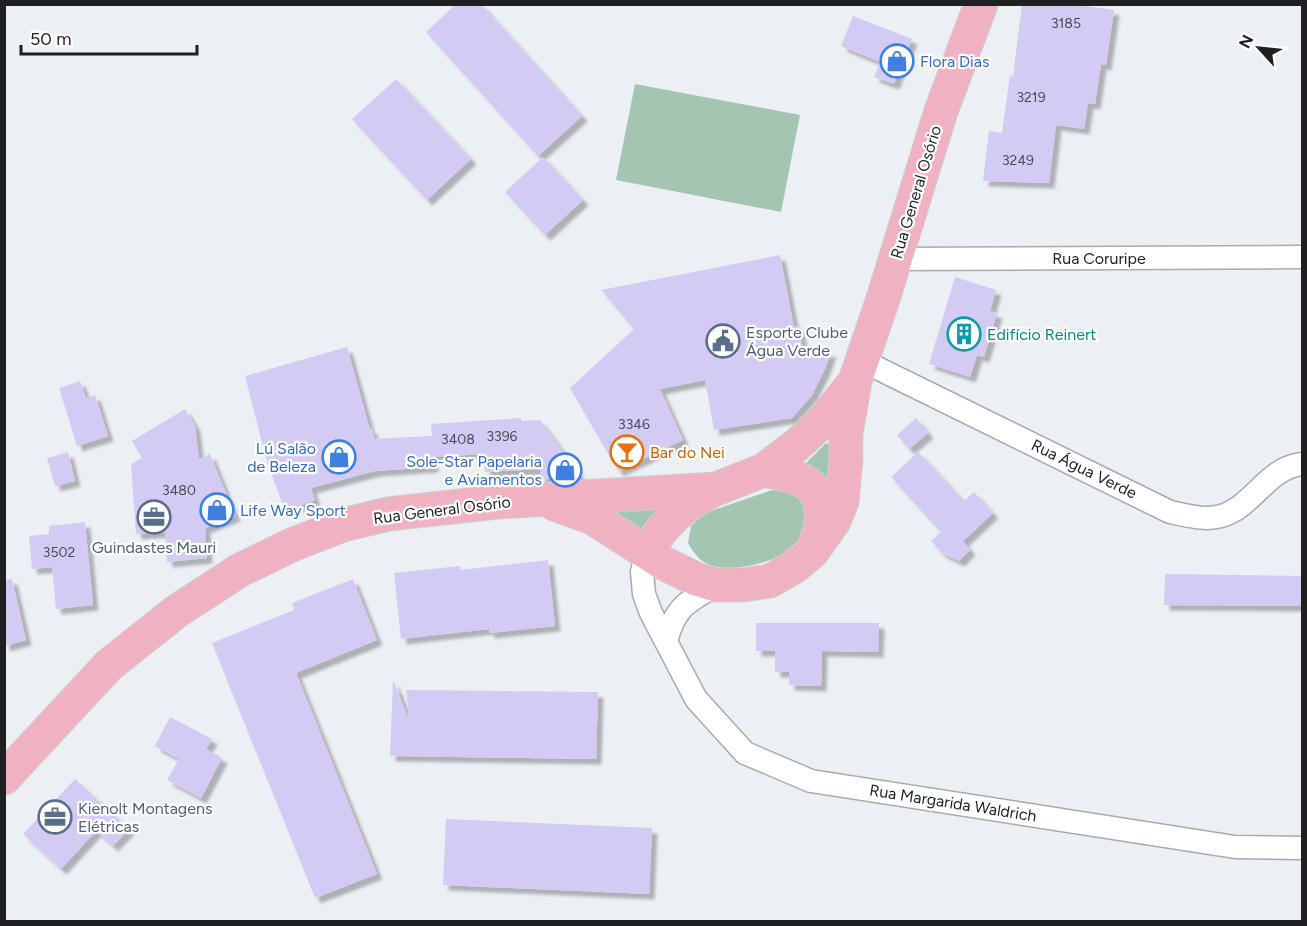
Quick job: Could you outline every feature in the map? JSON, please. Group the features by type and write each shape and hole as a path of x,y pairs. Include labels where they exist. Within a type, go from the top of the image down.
{"main road":[{"name":"Rua General Osório","path":"538,500 593,518 679,571 716,585 743,585 770,581 794,567 812,552 834,521 842,501 846,433 859,371 941,111 981,4"},
{"name":"Rua General Osório","path":"4,778 109,665 177,611 240,570 294,544 343,525 388,514 497,502 716,489 764,470 798,444 825,419 859,371"},
{"path":"764,470 789,475 810,485 819,500 822,516 820,532 812,552"},
{"path":"647,552 665,526 685,507 716,489"},
{"path":"665,526 668,548 679,571"}],"street":[{"name":"Rua Coruripe","path":"896,259 1302,257"},
{"name":"Rua Água Verde","path":"859,371 1170,512 1199,518 1221,517 1240,507 1276,474 1295,464 1302,464"},
{"name":"Rua Margarida Waldrich","path":"647,552 642,572 644,594 651,613 696,699 745,753 811,781 1235,847 1302,848"},
{"path":"666,641 676,614 685,603 716,585"}],"green space":[{"path":"635,84 800,115 781,212 616,180"},
{"path":"826,443 831,445 827,479 817,469 805,464"},
{"path":"772,490 791,493 807,505 806,530 799,542 777,557 734,568 710,565 697,556 688,543 691,526 705,513"},
{"path":"603,507 663,508 640,530"}],"building":[{"path":"456,4 481,4 582,116 538,156 426,32"},
{"path":"1022,4 1071,4 1114,10 1106,65 1101,64 1095,104 1088,103 1084,129 1056,125 1049,183 983,181 989,131 1002,133 1010,75 1013,76"},
{"path":"853,16 912,39 894,84 874,77 880,62 841,46"},
{"path":"396,79 471,159 427,200 352,119"},
{"path":"543,157 583,200 545,235 505,192"},
{"name":"Esporte Clube Água Verde","path":"780,255 794,327 799,326 804,356 831,351 812,395 792,418 714,430 705,380 660,389 683,440 618,471 570,388 634,329 601,290"},
{"name":"Edifício Reinert","path":"955,277 996,290 990,311 997,313 984,357 977,355 970,377 929,364"},
{"path":"347,347 374,439 432,436 431,424 521,418 521,421 540,420 582,478 540,479 540,469 485,472 484,454 432,457 433,467 375,471 311,488 315,500 285,511 267,462 245,376"},
{"path":"80,381 86,398 95,395 108,436 77,446 59,388"},
{"path":"185,409 195,426 199,459 210,454 235,516 205,528 207,558 167,562 165,532 136,534 131,464 142,458 132,441"},
{"path":"916,418 928,433 909,449 897,435"},
{"path":"68,452 75,481 55,486 47,458"},
{"path":"918,452 964,501 974,492 993,513 963,541 970,550 959,561 942,553 931,541 941,532 891,477"},
{"path":"85,522 93,605 56,609 52,567 32,569 29,536 49,534 49,526"},
{"path":"548,560 555,626 489,633 489,629 401,639 394,573 460,566 460,570"},
{"path":"1165,574 1302,576 1302,606 1164,605"},
{"path":"12,579 26,640 4,646 4,580"},
{"path":"353,579 377,640 296,673 377,874 315,898 212,643 294,610 292,603"},
{"path":"756,623 879,623 878,652 822,651 821,686 789,685 789,672 775,672 775,651 756,651"},
{"path":"393,680 407,715 409,715 406,690 598,692 596,759 390,756"},
{"path":"170,717 212,739 206,749 222,758 201,798 167,780 179,759 155,746"},
{"path":"75,779 129,829 113,846 96,831 61,869 23,834"},
{"path":"446,819 652,828 649,894 443,885"}],"place":[{"name":"Flora Dias","path":"897,61"},
{"name":"Edifício Reinert","path":"964,334"},
{"name":"Esporte Clube Água Verde","path":"723,341"},
{"name":"Bar do Nei","path":"627,452"},
{"name":"Lú Salão de Beleza","path":"339,457"},
{"name":"Sole-Star Papelaria e Aviamentos","path":"565,470"},
{"name":"Life Way Sport","path":"217,510"},
{"name":"Guindastes Mauri","path":"154,517"},
{"name":"Kienolt Montagens Elétricas","path":"55,817"}]}
